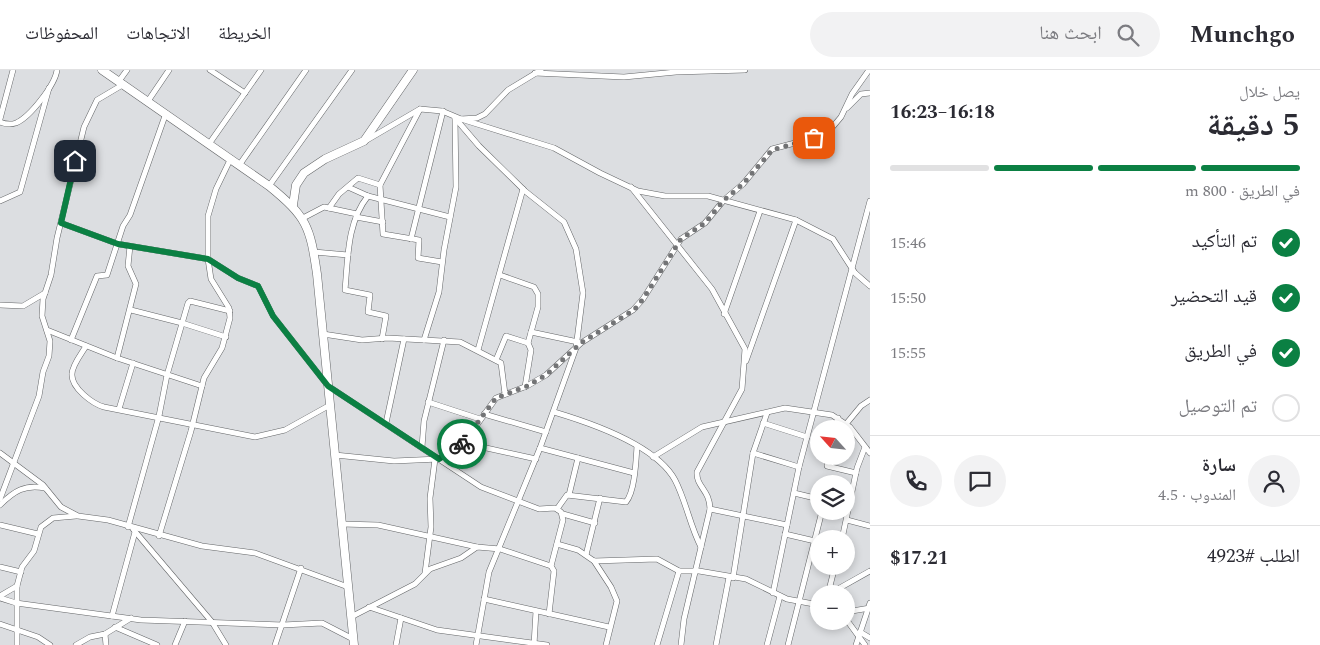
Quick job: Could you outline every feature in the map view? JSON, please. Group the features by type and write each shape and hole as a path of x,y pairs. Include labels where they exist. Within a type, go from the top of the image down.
{"street":[{"path":"13,70 0,120 11,124 22,119 49,88 55,79 57,70"},
{"path":"102,70 270,186 293,205 303,218 314,252 354,642"},
{"path":"0,499 12,462 39,396 43,372 49,356 50,348 47,330 42,316 45,293 51,275 61,223 82,136 92,106 97,100 122,83 127,70"},
{"path":"148,101 169,70"},
{"path":"210,144 260,70"},
{"path":"240,164 306,70"},
{"path":"270,186 352,70"},
{"path":"364,141 413,70"},
{"path":"462,119 481,116 508,90 541,70"},
{"path":"535,74 624,77 676,72 745,70"},
{"path":"844,112 852,94 869,70"},
{"path":"214,71 245,93"},
{"path":"0,201 17,195 21,190 49,88"},
{"path":"335,455 394,460 437,459 464,443 496,398 525,387 550,372 576,348 638,305 681,239 698,229 724,200 743,184 772,150 823,134 834,126 858,97 870,93"},
{"path":"293,205 296,185 304,174 325,159 364,141 420,109 443,111 455,117 550,146 631,187 660,195 704,196 796,220 833,240 853,271 870,286"},
{"path":"420,109 380,185 384,235 419,241 418,258 442,262"},
{"path":"411,239 443,111"},
{"path":"71,340 97,276 107,275 166,113"},
{"path":"455,117 478,146 523,189 564,222 576,249 584,298 578,342 554,412 500,549 489,572 476,645"},
{"path":"424,340 438,297 457,171 455,117"},
{"path":"159,536 193,424 202,386 226,338 230,311 211,279 208,259 208,216 216,189 231,158"},
{"path":"329,208 358,178 380,185"},
{"path":"348,187 368,196 450,217"},
{"path":"631,187 712,289 724,314 744,345 742,389 727,420 697,472 699,484 709,496 710,509 684,619 681,645"},
{"path":"478,350 523,189"},
{"path":"368,196 356,216 348,255 345,291 370,296 368,312 386,316 382,339"},
{"path":"773,593 799,467 853,271 870,201"},
{"path":"303,218 321,208 329,208 383,222"},
{"path":"724,314 760,211"},
{"path":"744,365 796,220"},
{"path":"61,223 118,244 208,259 238,278 258,286 273,316 328,386 481,487 542,510 557,509 563,514 595,523"},
{"path":"117,358 131,310 136,284 128,266 130,246"},
{"path":"314,252 348,255"},
{"path":"500,275 536,290 539,299 528,343 531,350 525,387"},
{"path":"0,305 23,306 45,293"},
{"path":"112,616 167,375 189,301 230,311"},
{"path":"131,310 182,323 226,338"},
{"path":"47,330 117,358 202,386"},
{"path":"531,332 578,342"},
{"path":"323,334 362,340 404,339 460,342 501,364 505,394"},
{"path":"496,360 506,336 528,343"},
{"path":"386,423 404,339"},
{"path":"422,447 428,402 444,340"},
{"path":"86,346 72,371 74,380 80,390 94,403 119,410 158,416 255,437 285,430 330,405"},
{"path":"119,410 133,363"},
{"path":"849,420 861,406 870,400"},
{"path":"428,402 546,432"},
{"path":"652,457 692,432 727,420 786,408 824,412 841,420"},
{"path":"554,412 594,424 637,446 666,468 674,479 692,530 701,547"},
{"path":"716,645 743,517 753,453 767,413"},
{"path":"763,423 807,437"},
{"path":"855,435 870,453"},
{"path":"464,443 536,459"},
{"path":"557,509 563,498 569,495 626,502 629,497 634,473 637,446"},
{"path":"855,477 865,447"},
{"path":"540,448 634,473"},
{"path":"0,453 47,488 61,506 78,516"},
{"path":"753,453 799,467"},
{"path":"569,495 578,458"},
{"path":"425,574 430,536 429,501 437,459"},
{"path":"827,465 856,473"},
{"path":"0,506 23,488 34,486 47,488"},
{"path":"794,493 810,497"},
{"path":"586,555 600,498"},
{"path":"710,509 787,525"},
{"path":"551,566 563,514"},
{"path":"17,645 16,603 20,572 34,551 40,527 48,520 78,516 108,520 132,529 209,548 250,551 301,568 348,587"},
{"path":"844,530 847,520 870,526"},
{"path":"342,524 378,524 476,547 500,549 551,566 554,571 549,614"},
{"path":"0,525 38,534"},
{"path":"132,529 212,622 226,645"},
{"path":"785,534 810,540"},
{"path":"557,544 578,550 586,555 594,562 612,587 616,599 606,645"},
{"path":"351,617 415,584 434,568 462,558 476,547"},
{"path":"594,562 658,559 679,571 696,571 752,581 780,596 810,604"},
{"path":"788,645 810,563"},
{"path":"0,567 20,572"},
{"path":"275,645 301,568"},
{"path":"657,645 679,571"},
{"path":"844,585 870,571"},
{"path":"0,597 17,586"},
{"path":"767,645 780,596"},
{"path":"0,597 16,603 142,620 283,625 322,623 354,642"},
{"path":"484,599 609,627"},
{"path":"369,607 437,630 534,645 547,645"},
{"path":"855,610 869,607"},
{"path":"856,645 869,607"},
{"path":"534,645 536,611"},
{"path":"76,645 90,637 105,634 115,626 131,618"},
{"path":"396,645 401,618"},
{"path":"175,645 185,621"},
{"path":"0,624 38,637 50,645"},
{"path":"115,626 157,645"},
{"path":"855,629 864,645"},
{"path":"859,633 870,638"},
{"path":"105,634 106,645"}],"way so far":[{"path":"462,444 496,398 527,386 546,375 581,343 634,310 681,239 705,223 724,200 743,184 768,152 775,147 814,138"}],"route":[{"path":"75,161 61,223 118,244 208,259 238,278 258,286 273,316 328,386 439,459 462,444"}]}
